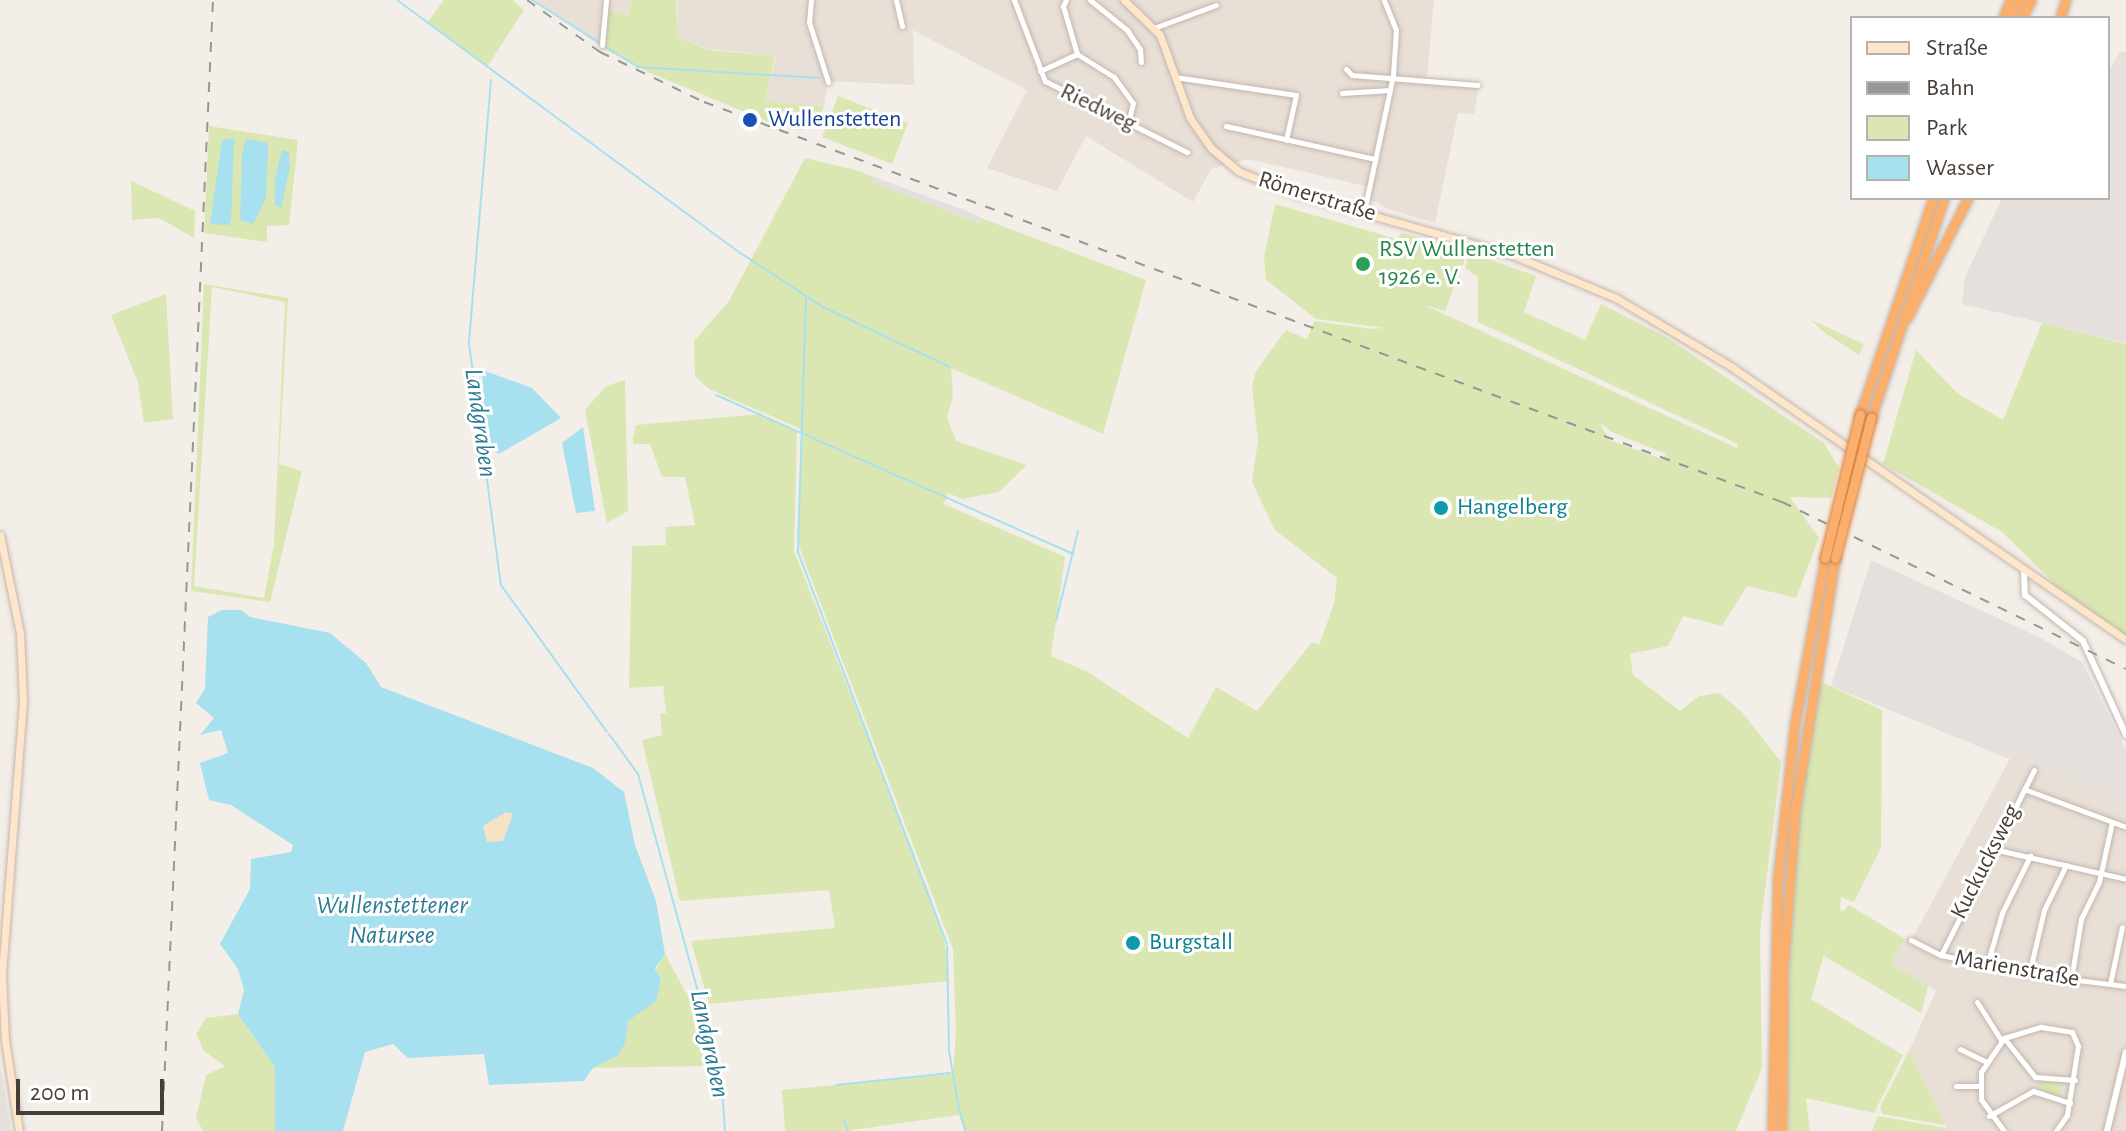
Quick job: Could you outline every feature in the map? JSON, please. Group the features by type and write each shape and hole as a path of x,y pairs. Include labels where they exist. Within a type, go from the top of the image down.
{"highway":[{"path":"1782,1131 1787,838 1830,558 1860,414 1932,200"},
{"path":"1830,558 1884,373 1943,200"},
{"path":"1884,373 1929,267 1967,200"},
{"path":"1772,1131 1773,974 1786,856"}],"main road":[{"name":"Römerstraße","path":"1124,0 1154,28 1204,140 1238,171 1290,192 1416,226 1541,265 1655,319 2126,640"},
{"path":"0,535 20,633 23,701 2,976 5,1040 19,1131"}],"street":[{"path":"602,45 606,0"},
{"path":"811,0 809,22 828,82"},
{"path":"896,0 902,26"},
{"name":"Riedweg","path":"1014,0 1040,71 1053,87 1187,152"},
{"path":"1066,0 1063,6 1077,54 1114,77 1133,103 1128,123"},
{"path":"1090,0 1127,30 1140,49 1141,62"},
{"path":"1364,212 1393,75 1396,30 1384,0"},
{"path":"1154,28 1216,5"},
{"path":"1040,71 1077,54"},
{"path":"1346,69 1352,75 1393,75 1478,85"},
{"path":"1175,77 1296,95 1286,140"},
{"path":"1342,93 1390,90"},
{"path":"1226,126 1375,159"},
{"path":"2024,571 2025,595 2083,641 2126,735"},
{"name":"Kuckucksweg","path":"1941,955 2034,770"},
{"path":"2024,789 2126,827"},
{"path":"2071,980 2081,919 2101,873 2112,822"},
{"path":"1993,849 2126,879"},
{"path":"1987,965 2002,913 2030,856"},
{"path":"2029,974 2044,910 2066,865"},
{"path":"2110,984 2122,927"},
{"name":"Marienstraße","path":"1911,940 1941,955 2029,974 2126,986"},
{"path":"1977,1002 2002,1039 2035,1077 2075,1080"},
{"path":"2004,1131 1989,1116 1979,1086 1985,1061 2002,1039 2041,1027 2076,1036 2075,1080 2070,1103 2056,1131"},
{"path":"1960,1049 1985,1061"},
{"path":"2107,1131 2126,1054"},
{"path":"2033,1091 2035,1077"},
{"path":"1956,1086 1979,1086"},
{"path":"1989,1116 2033,1091 2070,1103"}],"shaded area":[{"path":"534,0 631,0 629,15 605,11 602,47"},
{"path":"677,0 1434,0 1427,78 1479,85 1474,114 1458,113 1435,223 1385,208 1368,197 1370,187 1248,159 1211,169 1193,202 1086,136 1057,191 987,168 1027,90 913,30 914,85 828,81 824,106 765,101 776,56 709,49 678,37"},
{"path":"2120,51 2126,52 2126,343 1962,304 1965,277 2001,200 2110,200 2110,69"},
{"path":"784,112 803,119 802,131 780,123"},
{"path":"874,177 967,211 981,218 980,223 872,182"},
{"path":"1871,560 2037,636 2082,662 2126,750 2126,805 2013,753 2009,759 1831,686"},
{"path":"2013,753 2126,805 2126,1131 1948,1131 1909,1051 1936,991 1891,964 1907,936 1912,939"},
{"path":"1,1070 11,1131 0,1131"}],"green space":[{"path":"444,0 512,0 524,10 487,67 427,23"},
{"path":"631,0 676,0 678,37 709,50 775,56 765,101 824,106 821,114 811,112 803,118 782,111 776,125 648,72 602,48 606,11 629,15"},
{"path":"838,96 908,123 892,164 822,137"},
{"path":"209,126 298,140 289,225 267,226 267,242 204,233"},
{"path":"805,158 856,170 874,177 873,182 979,223 981,218 1146,280 1103,434 951,368 953,396 947,418 956,441 1027,465 999,492 962,499 948,493 944,504 1065,557 1051,656 1088,672 1188,738 1216,687 1257,711 1312,642 1319,645 1334,604 1337,578 1275,530 1252,482 1258,440 1252,387 1256,371 1286,330 1307,339 1314,321 1384,328 1316,319 1266,280 1264,257 1275,204 1397,239 1402,233 1468,251 1445,311 1424,305 1737,448 1738,444 1478,322 1478,277 1465,268 1469,252 1536,276 1524,312 1585,340 1601,304 1666,337 1824,443 1839,468 1831,498 1790,497 1819,538 1796,598 1747,586 1722,626 1683,616 1668,646 1630,654 1633,675 1680,711 1699,696 1719,693 1742,712 1781,762 1760,931 1762,1068 1736,1131 964,1131 959,1115 846,1131 785,1131 782,1090 953,1074 956,1032 953,949 802,555 797,537 803,430 709,389 695,376 694,341 729,301","holes":["1600,423 1612,432 1666,454 1662,459 1609,440"]},
{"path":"131,181 195,211 194,238 159,218 132,220"},
{"path":"204,284 288,298 279,464 302,471 270,602 191,591","holes":["212,287 285,302 274,544 264,598 194,586"]},
{"path":"166,294 173,419 144,423 138,382 111,315"},
{"path":"1811,320 1864,344 1859,355 1825,333"},
{"path":"2042,323 2126,344 2126,640 2054,591 2053,582 2002,532 1883,464 1916,350 1957,393 2003,420"},
{"path":"625,380 628,511 607,523 585,410 606,386"},
{"path":"760,414 797,431 794,551 929,893 945,944 949,981 709,1004 691,941 835,928 829,890 680,901 642,740 662,735 660,714 666,713 663,686 629,688 632,546 666,545 665,527 695,525 685,477 662,477 650,444 633,444 633,437 636,425"},
{"path":"1817,680 1882,710 1881,848 1854,902 1841,897 1840,908 1842,912 1849,905 1905,939 1891,964 1928,986 1921,1013 1824,956 1828,941 1811,999 1903,1055 1874,1113 1806,1098 1810,1131 1789,1131 1786,1043 1796,848"},
{"path":"665,954 691,1002 705,1066 593,1068 617,1056 625,1044 627,1022"},
{"path":"238,1014 275,1067 275,1131 203,1131 196,1118 206,1075 225,1066 204,1051 196,1034 206,1018"},
{"path":"1909,1051 1945,1125 1882,1114 1880,1107"},
{"path":"2041,1075 2062,1080 2058,1098 2037,1094"},
{"path":"1878,1116 1946,1128 1948,1131 1872,1131"}],"sand":[{"path":"506,811 514,813 503,842 487,842 483,826"}],"water":[{"path":"234,138 231,221 228,225 210,224 222,140"},
{"path":"250,139 267,143 268,149 266,198 253,224 240,220 242,155 245,141"},
{"path":"282,150 289,152 290,167 281,208 275,205 275,179"},
{"path":"482,370 532,388 561,418 499,454 491,448 485,425"},
{"path":"583,427 595,511 576,513 562,443"},
{"name":"Wullenstettener Natursee","path":"222,610 241,610 250,617 330,633 366,663 381,687 593,768 624,792 635,845 656,901 665,954 655,969 661,979 656,1001 628,1021 625,1044 617,1056 593,1068 584,1081 489,1085 484,1054 408,1058 393,1044 365,1052 343,1131 275,1131 275,1067 238,1014 244,990 238,969 220,944 250,889 251,859 291,852 293,845 231,805 209,800 200,763 228,753 221,730 200,735 214,718 196,703 205,689 208,617","holes":["506,812 513,814 503,841 487,842 483,826"]}],"waterway":[{"path":"397,0 742,254 823,307 950,367"},
{"path":"532,0 638,67 819,78"},
{"name":"Landgraben","path":"491,80 469,343 501,585 607,732"},
{"path":"806,296 798,552 947,944"},
{"path":"716,395 1073,554"},
{"path":"1056,621 1078,531"},
{"name":"Landgraben","path":"609,734 638,774 721,1076 725,1131"},
{"path":"947,946 949,1051 959,1109"},
{"path":"836,1085 950,1073"},
{"path":"959,1110 966,1131"},
{"path":"844,1120 848,1131"}],"railway":[{"path":"162,1131 213,0"},
{"path":"527,0 600,52 704,102 1782,502 2126,669"}],"place":[{"name":"Wullenstetten","path":"750,120"},
{"name":"RSV Wullenstetten 1926 e. V.","path":"1363,264"},
{"name":"Hangelberg","path":"1441,508"},
{"name":"Burgstall","path":"1133,943"}]}
